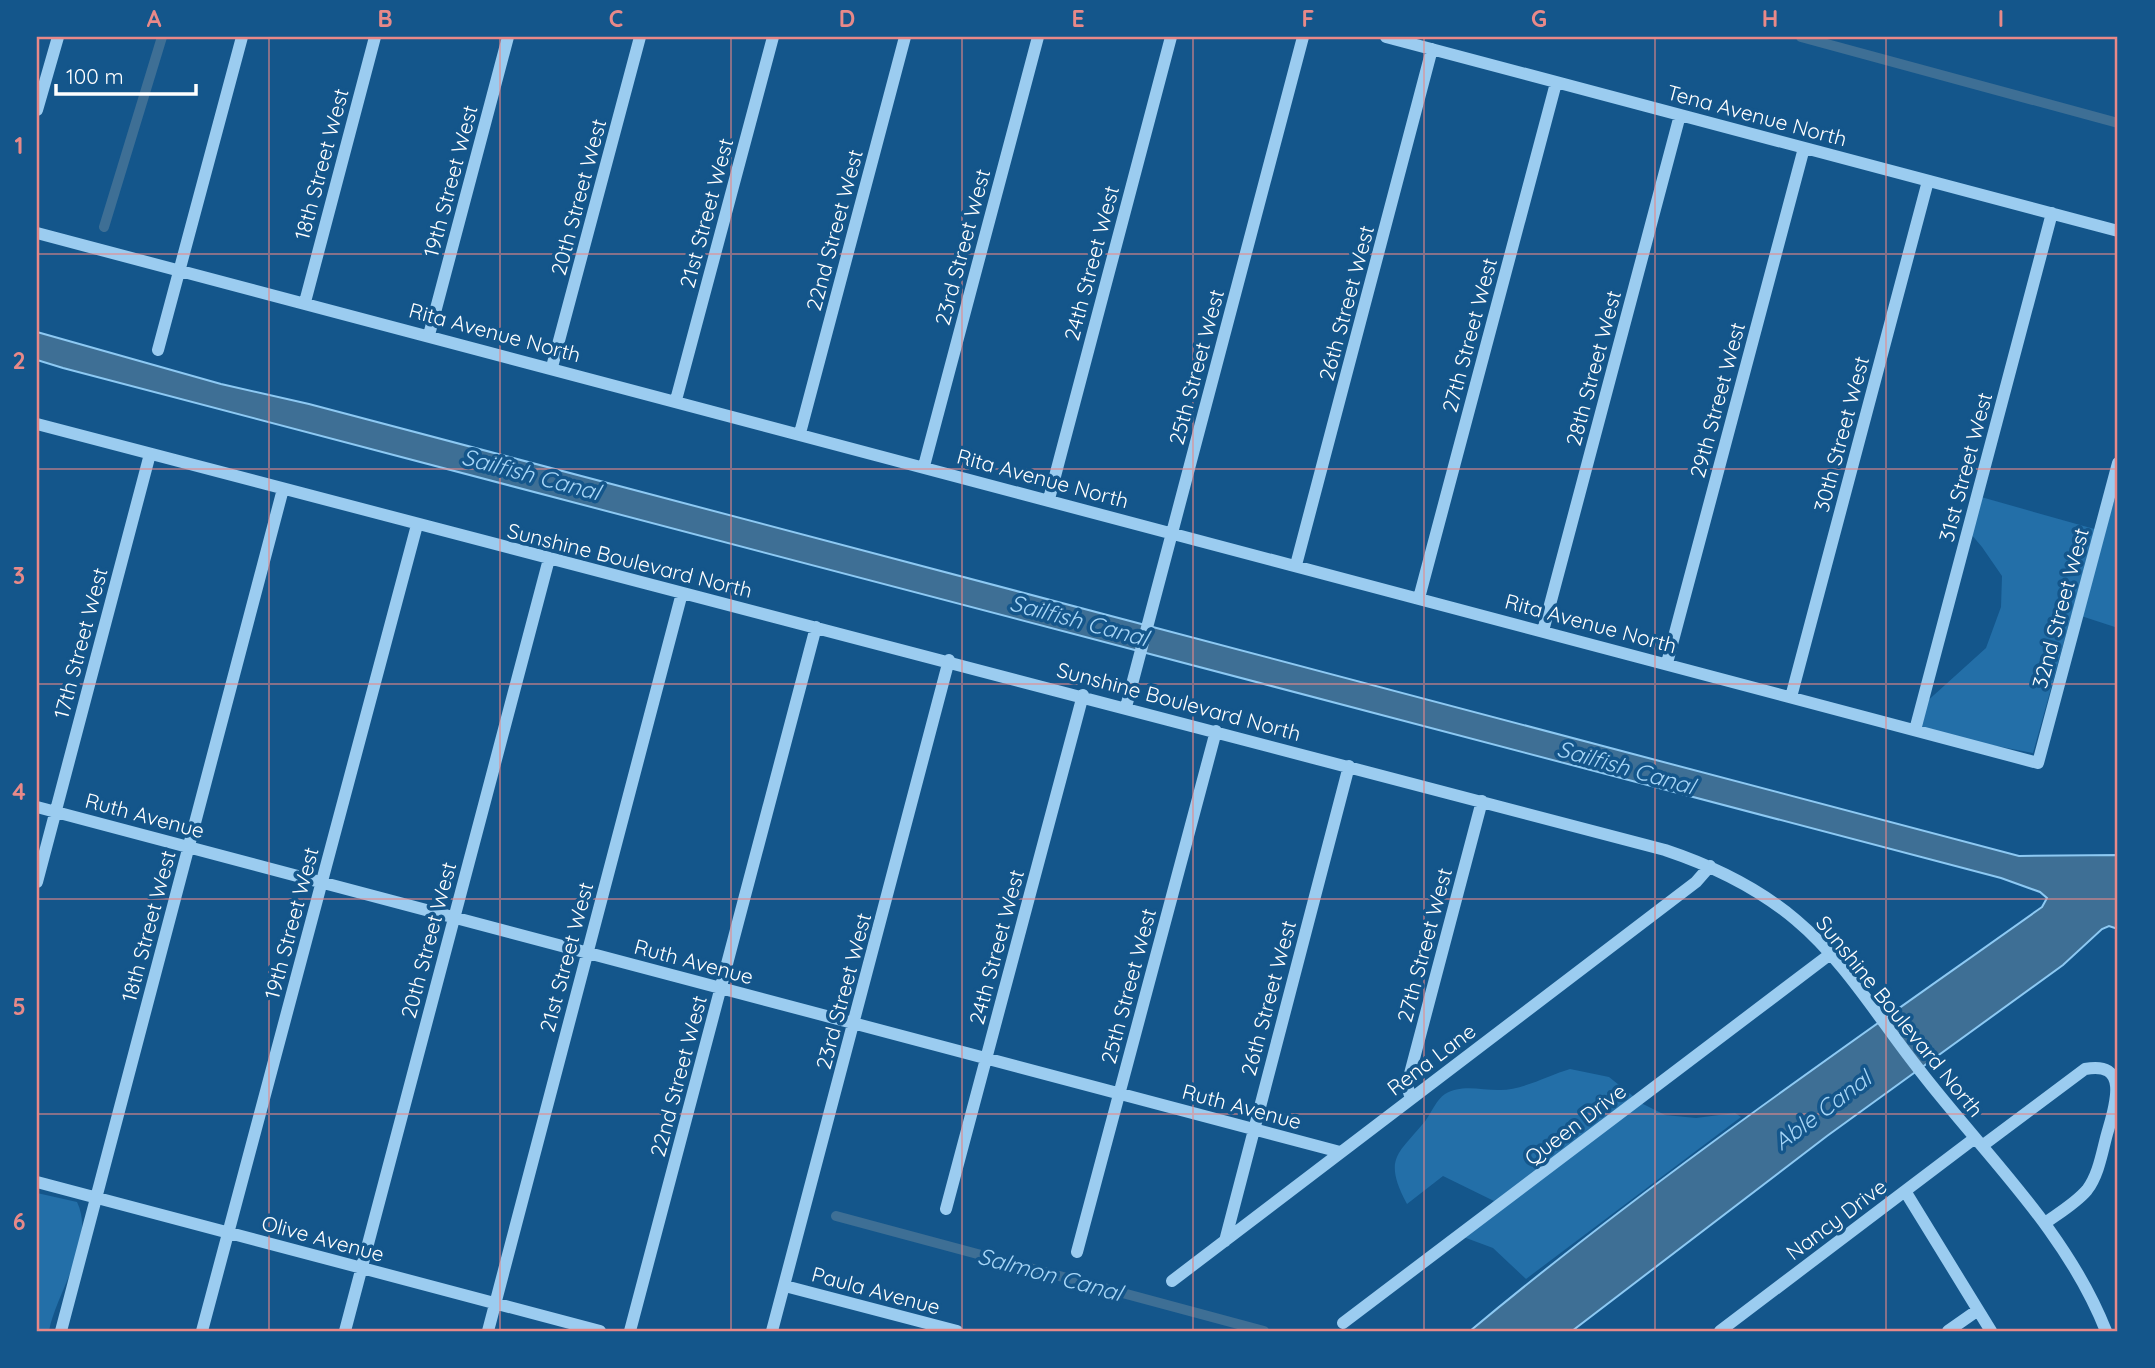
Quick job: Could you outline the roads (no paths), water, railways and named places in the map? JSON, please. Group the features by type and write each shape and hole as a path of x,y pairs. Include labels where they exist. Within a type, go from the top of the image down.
{"street":[{"path":"37,110 58,37"},
{"path":"158,350 182,269 242,37"},
{"name":"18th Street West","path":"305,302 375,37"},
{"name":"19th Street West","path":"429,335 508,37"},
{"name":"20th Street West","path":"552,367 640,37"},
{"name":"21st Street West","path":"676,400 773,37"},
{"name":"22nd Street West","path":"800,433 905,37"},
{"name":"23rd Street West","path":"924,467 1038,37"},
{"name":"24th Street West","path":"1049,499 1171,37"},
{"name":"25th Street West","path":"1126,707 1303,37"},
{"name":"Tena Avenue North","path":"1386,37 2118,231"},
{"name":"26th Street West","path":"1296,565 1432,49"},
{"name":"27th Street West","path":"1419,598 1556,83"},
{"name":"28th Street West","path":"1543,631 1680,115"},
{"name":"29th Street West","path":"1667,663 1804,148"},
{"name":"30th Street West","path":"1791,697 1928,181"},
{"name":"31st Street West","path":"1915,730 2052,213"},
{"name":"Rita Avenue North","path":"37,233 552,367 2038,763"},
{"name":"Sunshine Boulevard North","path":"37,424 417,525 1083,695 1665,850 1710,866 1768,898 1806,929 1829,955 1921,1073 2045,1223 2077,1273 2106,1331"},
{"name":"17th Street West","path":"37,881 150,454"},
{"name":"32nd Street West","path":"2038,763 2118,463"},
{"name":"18th Street West","path":"61,1331 283,489"},
{"name":"19th Street West","path":"202,1331 417,525"},
{"name":"20th Street West","path":"345,1331 549,559"},
{"name":"21st Street West","path":"488,1331 682,593"},
{"name":"22nd Street West","path":"630,1331 816,627"},
{"name":"23rd Street West","path":"772,1331 949,660"},
{"name":"24th Street West","path":"946,1209 1083,695"},
{"name":"25th Street West","path":"1077,1252 1216,731"},
{"name":"26th Street West","path":"1225,1241 1349,766"},
{"name":"27th Street West","path":"1411,1099 1407,1085 1482,801"},
{"name":"Ruth Avenue","path":"37,807 1340,1152"},
{"name":"Rena Lane","path":"1172,1281 1696,882 1710,866"},
{"name":"Queen Drive","path":"1343,1323 1829,955"},
{"name":"Nancy Drive","path":"1720,1331 1905,1191 2085,1069 2097,1067 2107,1070 2114,1078 2116,1099 2093,1180 2081,1196 2045,1223"},
{"name":"Olive Avenue","path":"37,1182 600,1331"},
{"path":"1905,1191 1991,1331"},
{"name":"Paula Avenue","path":"785,1286 916,1326 957,1331"},
{"path":"1948,1331 1978,1310"}],"water":[{"path":"37,332 221,384 309,404 2019,856 2118,855 2118,929 2109,926 2102,929 2063,965 1827,1136 1572,1331 1470,1331 1680,1166 2042,907 2047,898 2040,892 2001,878 63,368 37,360"}],"waterway":[{"path":"104,227 162,37"},
{"path":"1801,37 2118,123"},
{"name":"Salmon Canal","path":"836,1216 1264,1331"}],"water label":[{"name":"Sailfish Canal","path":"531,474"},
{"name":"Sailfish Canal","path":"1079,620"},
{"name":"Sailfish Canal","path":"1626,767"},
{"name":"Able Canal","path":"1822,1110"}]}
